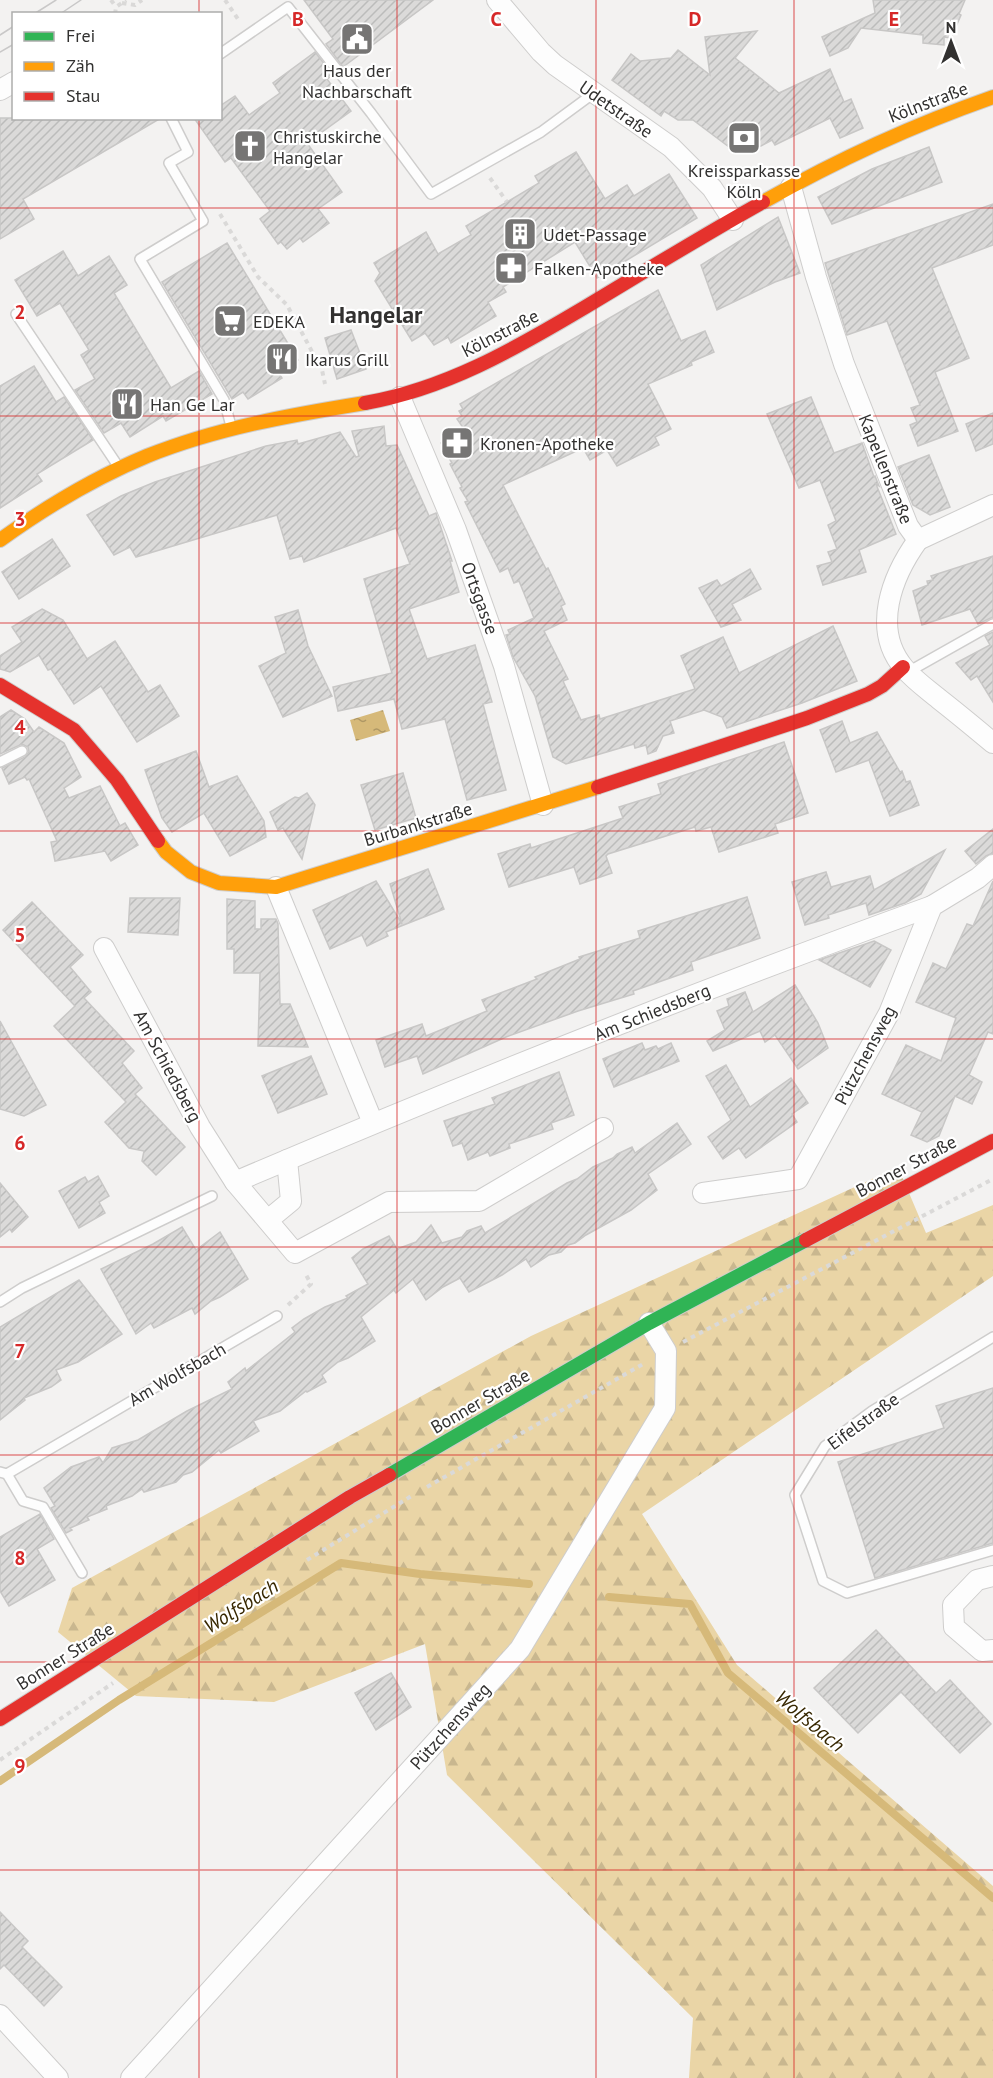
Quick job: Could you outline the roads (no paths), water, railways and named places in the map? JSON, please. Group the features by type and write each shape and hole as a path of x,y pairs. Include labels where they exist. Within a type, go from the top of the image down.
{"street":[{"name":"Udetstraße","path":"497,0 555,65 671,147 712,188 733,219"},
{"name":"Kölnstraße","path":"0,540 58,501 119,468 155,453 231,429 400,397 436,385 525,344 733,219 850,154 909,127 993,97"},
{"name":"Kapellenstraße","path":"791,188 844,364 908,526 918,540 903,560 888,602 887,620 893,651 905,670 993,743"},
{"name":"Ortsgasse","path":"400,397 456,530 504,666 543,805"},
{"path":"918,540 993,506"},
{"name":"Burbankstraße","path":"0,685 74,730 117,780 166,852 191,872 219,883 276,886 543,805 807,718 853,701 882,686 905,670"},
{"path":"932,906 978,878 993,865"},
{"path":"276,886 373,1123"},
{"name":"Am Schiedsberg","path":"236,1182 373,1123 777,962 932,906"},
{"name":"Pützchensweg","path":"703,1193 798,1179 889,1013 932,906"},
{"name":"Am Schiedsberg","path":"104,948 200,1127 236,1182 295,1253 389,1202 479,1201 603,1128"},
{"name":"Bonner Straße","path":"0,1719 350,1497 649,1323 993,1141"},
{"path":"268,1221 291,1201 286,1160"},
{"name":"Pützchensweg","path":"131,2078 520,1649 665,1408 666,1351 649,1323"},
{"path":"993,1576 977,1580 953,1605 954,1627 982,1651 993,1650"},
{"path":"0,2014 58,2078"}],"lane":[{"path":"222,53 288,7 431,194 541,132 594,93"},
{"path":"172,120 188,152 169,163 202,221 140,259 225,400 231,429"},
{"path":"16,314 119,468"},
{"path":"905,670 993,624"},
{"path":"0,762 22,751"},
{"path":"0,1302 22,1288 212,1196"},
{"name":"Am Wolfsbach","path":"82,1573 44,1507 23,1501 3,1473 277,1316"},
{"name":"Eifelstraße","path":"993,1336 872,1411 825,1446 795,1495 823,1581 847,1593 993,1550"}],"water":[{"path":"383,710 390,731 356,741 350,720"}],"waterway":[{"name":"Wolfsbach","path":"0,1781 119,1700 341,1563 420,1574 529,1584"},
{"name":"Wolfsbach","path":"609,1597 690,1604 728,1673 993,1898"}],"tram line":[{"path":"37,12 56,0"},
{"path":"63,12 81,0"},
{"path":"0,35 12,27"},
{"path":"0,52 12,45"}],"place":[{"name":"Haus der Nachbarschaft","path":"357,39"},
{"name":"Kreissparkasse Köln","path":"744,138"},
{"name":"Christuskirche Hangelar","path":"250,146"},
{"name":"Udet-Passage","path":"520,234"},
{"name":"Falken-Apotheke","path":"511,268"},
{"name":"EDEKA","path":"230,321"},
{"name":"Ikarus Grill","path":"282,359"},
{"name":"Han Ge Lar","path":"127,404"},
{"name":"Kronen-Apotheke","path":"457,443"}],"district":[{"name":"Hangelar","path":"376,314"}]}
